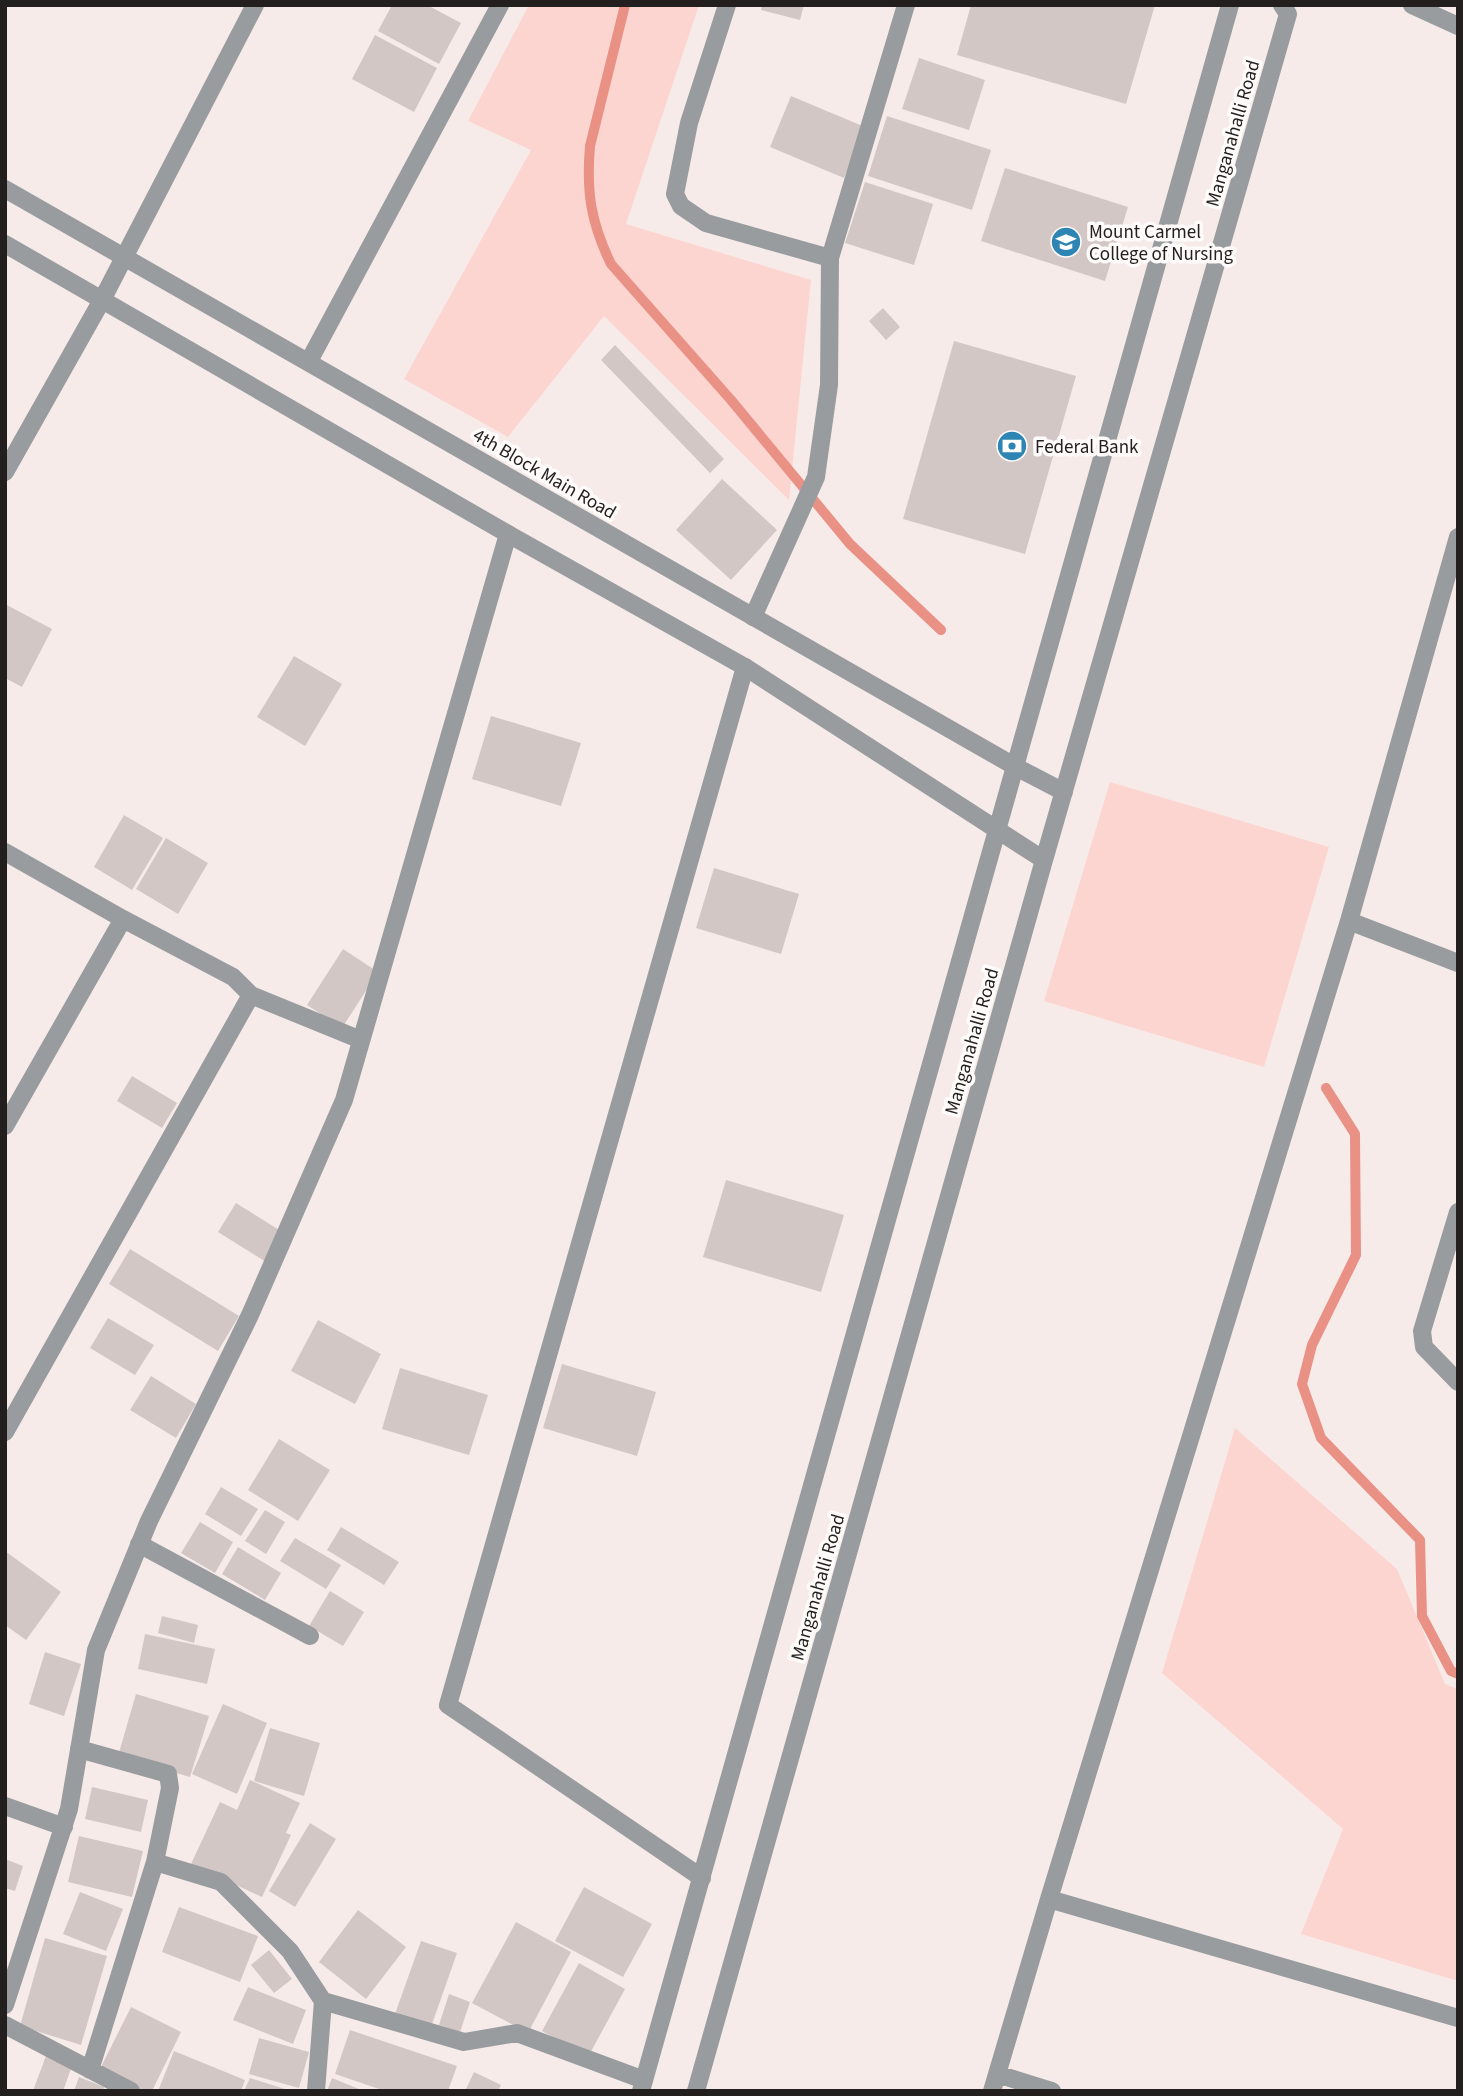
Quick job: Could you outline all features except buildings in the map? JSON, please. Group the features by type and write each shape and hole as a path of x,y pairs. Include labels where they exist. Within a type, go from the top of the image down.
{"street":[{"path":"5,472 102,300 255,5"},
{"path":"309,361 500,5"},
{"path":"727,5 689,123 675,194 681,205 706,223 830,258"},
{"path":"753,617 816,477 829,386 830,258 906,5"},
{"name":"Manganahalli Road","path":"643,2085 1230,5"},
{"name":"Manganahalli Road","path":"696,2091 1044,860 1287,14 1282,5"},
{"path":"1412,5 1458,26"},
{"name":"4th Block Main Road","path":"5,189 1064,792"},
{"path":"5,244 508,534 745,667 1044,860"},
{"path":"5,2005 69,1809 96,1650 139,1544 250,1315 344,1100 508,534"},
{"path":"1052,2091 995,2082 1349,920 1458,537"},
{"path":"702,1878 448,1705 745,667"},
{"path":"5,852 233,977 251,995 361,1040"},
{"path":"5,1126 123,919"},
{"path":"1349,920 1458,963"},
{"path":"5,1432 251,995"},
{"path":"1458,1212 1422,1331 1424,1348 1458,1382"},
{"path":"139,1544 310,1636"},
{"path":"79,1749 168,1774 170,1788 155,1862 90,2070"},
{"path":"5,1806 64,1827"},
{"path":"155,1862 221,1882 290,1951 323,2001 316,2091"},
{"path":"1049,1899 1458,2018"},
{"path":"323,2001 464,2042 517,2033 643,2085"},
{"path":"5,2025 131,2091"}],"shaded area":[{"path":"529,5 699,5 626,224 811,280 789,500 604,316 508,437 404,379 531,150 468,121"},
{"path":"1110,782 1329,847 1264,1067 1044,1001"},
{"path":"1235,1428 1397,1569 1445,1684 1458,1689 1458,1981 1301,1934 1343,1829 1162,1673"}],"waterway":[{"path":"625,5 590,146 589,163 595,221 611,264 731,400 850,544 941,630"},
{"path":"1326,1088 1355,1134 1356,1255 1312,1345 1302,1384 1321,1438 1420,1540 1422,1616 1451,1671 1458,1674"}],"place":[{"name":"Mount Carmel College of Nursing","path":"1066,242"},
{"name":"Federal Bank","path":"1012,446"}]}
